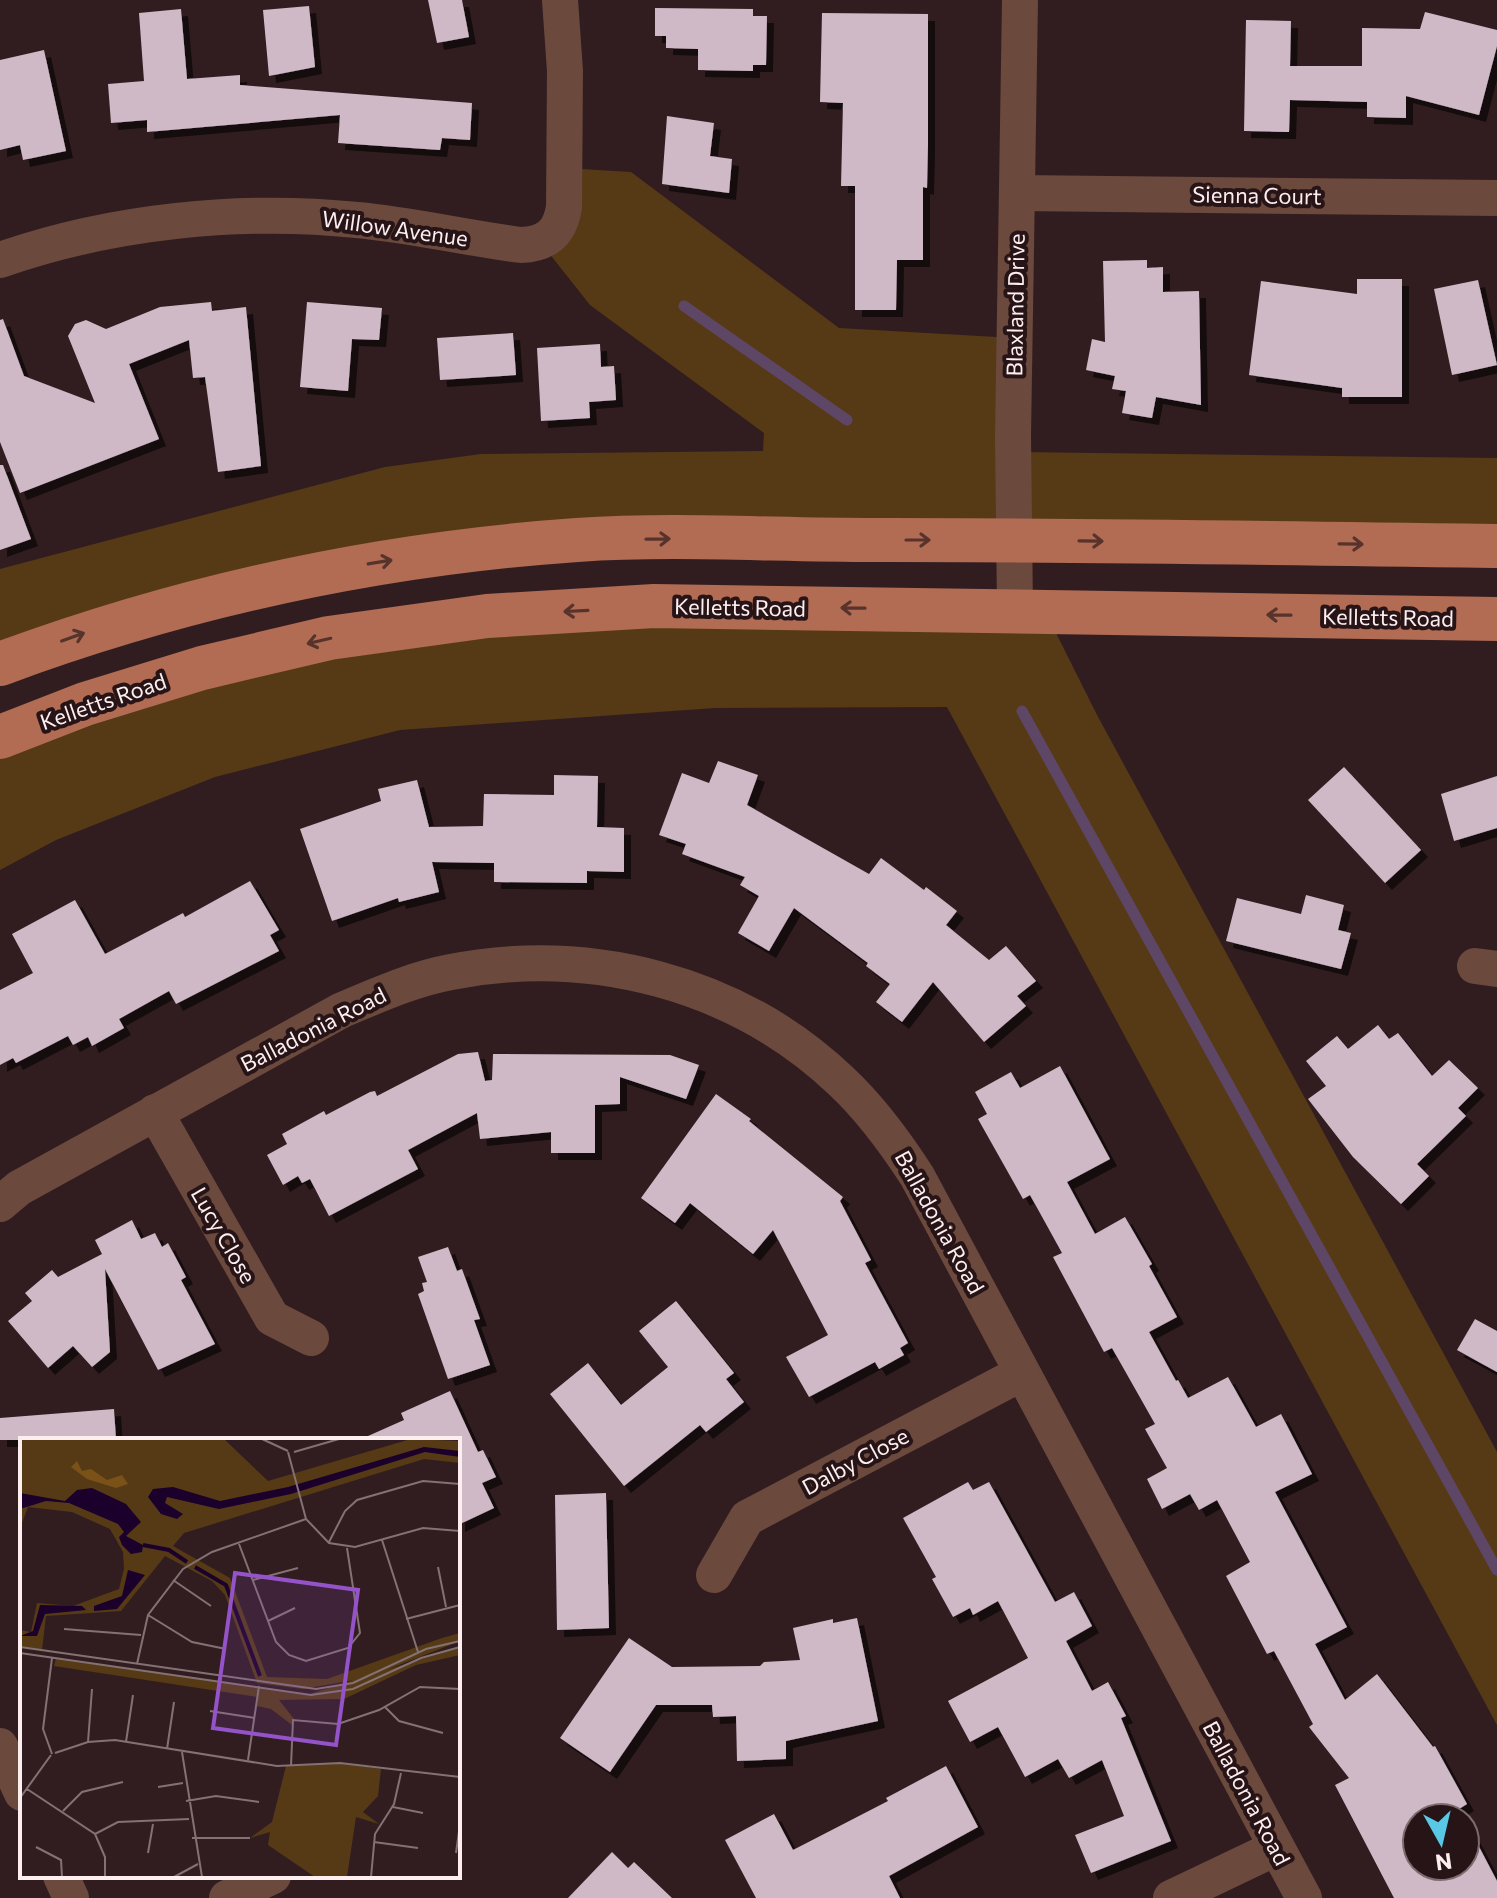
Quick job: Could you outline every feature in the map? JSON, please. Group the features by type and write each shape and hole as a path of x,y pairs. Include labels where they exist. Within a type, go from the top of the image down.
{"main road":[{"path":"0,664 88,631 284,579 439,553 580,540 720,538 1497,546"},
{"name":"Kelletts Road","path":"0,737 85,704 202,668 329,638 487,616 654,606 1497,619"}],"street":[{"name":"Willow Avenue","path":"0,260 121,230 180,221 254,216 358,220 521,245 541,243 551,238 558,229 564,207 565,71 560,0"},
{"name":"Blaxland Drive","path":"1015,610 1013,436 1020,0"},
{"name":"Sienna Court","path":"1018,193 1497,198"},
{"name":"Balladonia Road","path":"0,1204 19,1188 342,1010 396,987 449,972 549,962 600,965 642,974 717,1000 749,1015 783,1036 841,1081 893,1139 917,1176 1304,1898"},
{"name":"Lucy Close","path":"155,1112 272,1318 311,1338"},
{"name":"Dalby Close","path":"714,1575 747,1518 1022,1373"},
{"path":"0,1746 20,1789"},
{"path":"1171,1898 1276,1848"},
{"path":"62,1878 71,1898"},
{"path":"227,1898 269,1878"}],"shaded area":[{"path":"564,168 631,172 839,328 1014,338 1013,452 1497,458 1497,546 580,540 0,664 0,569 385,467 481,454 763,451 764,433 590,305 541,243"},
{"path":"1045,611 1097,715 1497,1452 1497,1725 947,707 715,708 400,730 215,777 56,840 0,870 0,737 329,638"}],"building":[{"path":"428,0 462,0 469,37 437,43"},
{"path":"309,6 315,67 269,76 263,10"},
{"path":"655,8 753,9 753,16 767,16 766,65 753,65 753,71 698,70 698,49 666,48 666,36 655,36"},
{"path":"181,9 187,79 240,75 240,85 472,103 470,140 442,138 440,150 338,143 340,115 147,132 147,120 111,123 108,84 144,81 139,13"},
{"path":"1425,12 1497,30 1497,46 1479,115 1406,96 1406,118 1367,117 1367,102 1290,100 1289,132 1244,131 1246,20 1291,21 1290,66 1362,66 1362,28 1420,29"},
{"path":"822,13 928,14 928,144 927,188 923,187 923,260 897,260 896,310 855,310 855,186 841,186 843,103 820,102"},
{"path":"44,50 66,151 23,160 20,145 0,150 0,60"},
{"path":"667,116 714,123 710,156 732,159 729,193 662,184"},
{"path":"1147,260 1147,268 1163,267 1163,292 1199,291 1201,405 1156,397 1152,418 1122,413 1126,391 1112,389 1115,376 1086,370 1092,339 1105,342 1103,261"},
{"path":"1357,279 1402,279 1402,397 1342,397 1342,388 1249,375 1261,281 1357,294"},
{"path":"1478,280 1497,365 1452,375 1434,289"},
{"path":"211,302 212,311 246,307 261,466 218,472 205,377 193,378 189,340 129,364 159,439 20,493 0,442 0,320 3,319 24,376 95,403 68,336 75,324 86,320 106,329 160,307"},
{"path":"307,302 382,308 379,340 352,339 348,391 300,387"},
{"path":"513,333 516,375 440,380 437,338"},
{"path":"600,344 601,367 614,366 616,400 589,402 590,418 541,421 537,348"},
{"path":"0,465 3,465 31,539 0,550"},
{"path":"718,761 758,775 747,805 869,874 881,858 957,911 946,925 989,960 1006,946 1036,981 1017,996 1026,1006 984,1042 933,982 902,1022 876,1002 890,984 866,966 868,963 794,908 769,951 738,933 759,896 740,885 745,877 682,854 686,844 659,835 682,773 709,783"},
{"path":"1344,767 1421,850 1385,883 1308,800"},
{"path":"554,775 598,776 597,827 624,828 624,872 587,871 587,883 494,882 494,863 432,862 439,892 399,902 398,898 332,921 300,829 381,801 378,789 417,780 429,827 483,826 484,794 554,795"},
{"path":"1497,776 1497,828 1454,841 1441,794"},
{"path":"250,881 279,930 270,935 279,951 176,1004 169,991 119,1019 124,1028 92,1046 88,1037 73,1045 68,1036 16,1063 13,1058 0,1065 0,990 33,973 12,934 75,900 105,954 183,913 185,917"},
{"path":"1306,895 1344,905 1338,930 1351,933 1341,969 1226,941 1237,898 1301,914"},
{"path":"1378,1025 1389,1039 1398,1033 1432,1076 1449,1060 1478,1088 1458,1108 1466,1116 1417,1164 1429,1176 1401,1204 1353,1157 1308,1099 1326,1086 1306,1061 1337,1036 1348,1049"},
{"path":"478,1052 485,1081 492,1080 493,1054 670,1055 699,1065 686,1099 620,1077 620,1104 595,1105 595,1153 551,1153 551,1132 480,1139 477,1113 408,1150 418,1169 329,1216 310,1179 302,1183 298,1176 283,1185 267,1155 287,1144 282,1134 324,1111 326,1115 370,1092 375,1091 377,1096 458,1054"},
{"path":"1060,1066 1110,1159 1067,1182 1095,1234 1125,1217 1152,1264 1149,1266 1177,1317 1149,1332 1188,1398 1228,1377 1256,1427 1281,1414 1312,1474 1275,1492 1347,1627 1315,1644 1345,1700 1377,1674 1435,1746 1466,1802 1401,1802 1401,1882 1481,1882 1481,1850 1497,1881 1497,1898 1394,1898 1335,1785 1349,1778 1309,1727 1313,1724 1274,1651 1267,1654 1226,1576 1250,1562 1217,1500 1199,1510 1190,1494 1162,1509 1147,1479 1167,1468 1145,1429 1155,1424 1112,1348 1104,1352 1053,1257 1062,1253 1030,1195 1023,1199 978,1119 987,1114 975,1092 1011,1072 1020,1088"},
{"path":"716,1094 751,1119 749,1121 843,1197 840,1201 871,1260 865,1263 908,1343 900,1348 904,1355 879,1369 875,1362 809,1397 786,1357 828,1335 773,1230 753,1254 690,1203 675,1223 641,1198"},
{"path":"132,1220 141,1239 155,1233 162,1247 168,1243 186,1277 181,1280 215,1344 158,1370 105,1269 110,1352 92,1367 73,1346 48,1368 8,1321 32,1301 25,1293 52,1270 58,1277 102,1254 95,1240"},
{"path":"448,1247 457,1271 462,1269 480,1319 474,1320 490,1365 448,1379 418,1294 424,1291 422,1283 427,1282 418,1257"},
{"path":"676,1301 734,1373 726,1379 744,1402 706,1432 700,1425 624,1486 550,1394 588,1363 621,1405 668,1367 639,1331"},
{"path":"1475,1319 1497,1331 1497,1372 1457,1350"},
{"path":"450,1391 478,1452 483,1450 496,1477 482,1483 494,1508 460,1524 460,1438 364,1438 404,1420 401,1413"},
{"path":"114,1409 116,1438 0,1440 0,1418"},
{"path":"968,1482 973,1490 989,1482 1055,1602 1074,1592 1092,1626 1066,1641 1092,1691 1108,1682 1126,1716 1121,1718 1171,1841 1091,1873 1075,1835 1124,1816 1102,1760 1069,1778 1058,1759 1025,1777 998,1727 970,1742 948,1701 1028,1658 998,1601 973,1615 970,1608 953,1617 932,1579 936,1577 903,1518"},
{"path":"606,1493 609,1628 557,1630 555,1495"},
{"path":"857,1618 878,1721 786,1741 786,1759 737,1761 736,1716 713,1717 712,1705 656,1705 610,1772 560,1738 629,1638 672,1667 760,1666 764,1662 800,1660 793,1628 833,1619 833,1623"},
{"path":"946,1766 978,1827 889,1876 900,1898 756,1898 725,1840 774,1814 793,1850 888,1801 886,1798"},
{"path":"612,1852 628,1868 634,1862 672,1898 568,1898"}],"waterway":[{"path":"684,306 847,420"},
{"path":"1022,711 1497,1570"}]}
